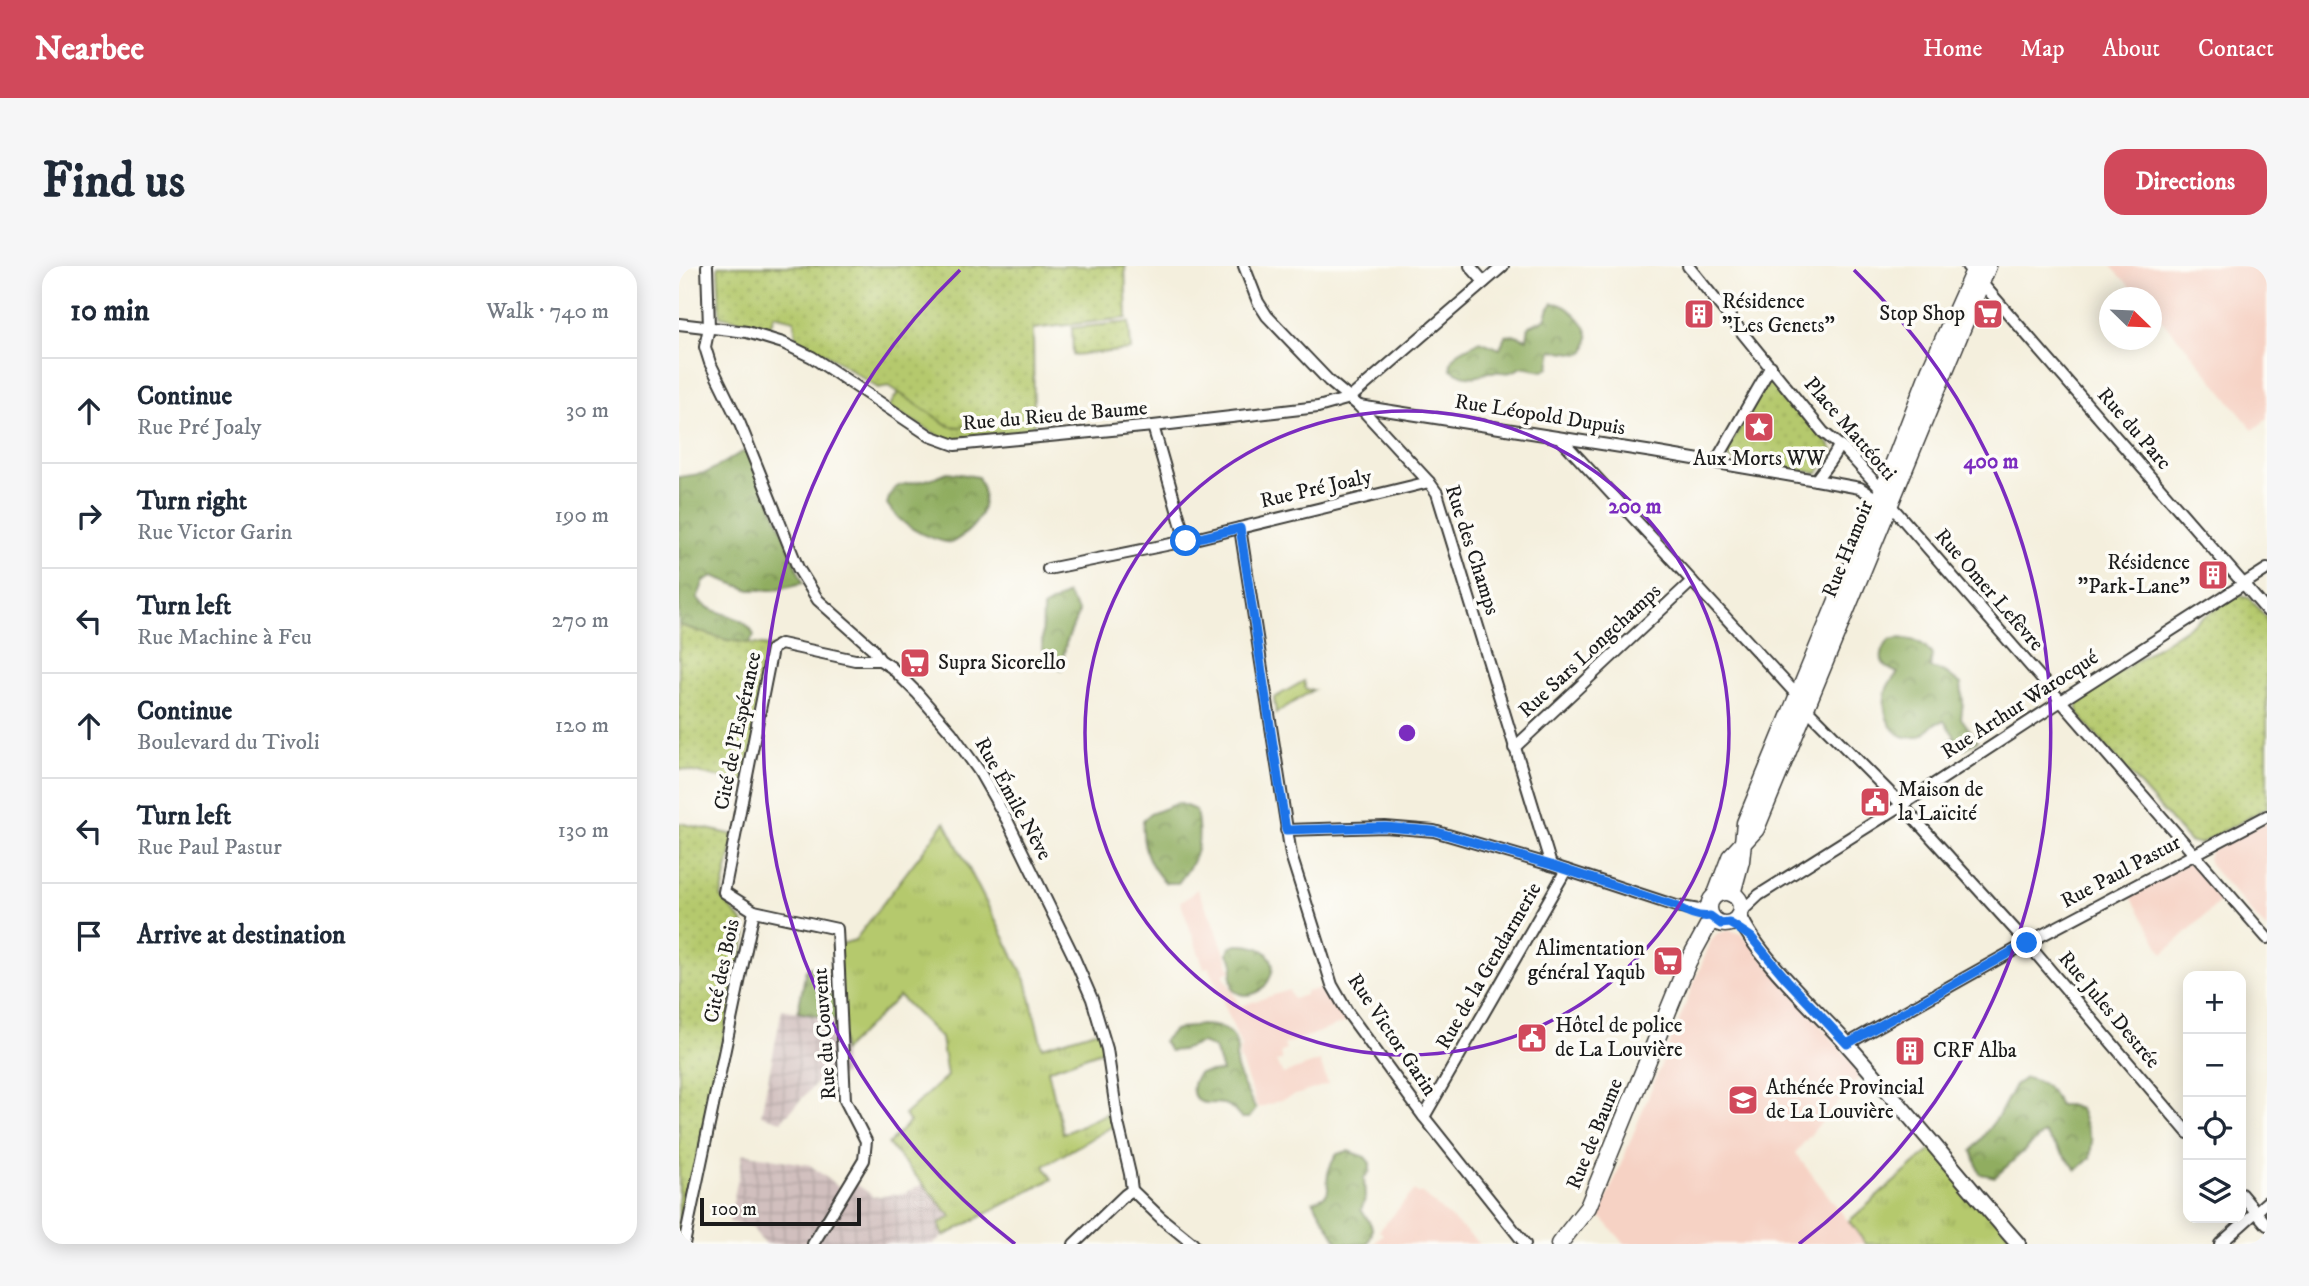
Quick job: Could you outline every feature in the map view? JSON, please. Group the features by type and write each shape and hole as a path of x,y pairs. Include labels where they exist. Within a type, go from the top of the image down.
{"main road":[{"name":"Rue Hamoir","path":"1722,910 1730,857 1743,845 1745,823 1801,701 1977,270"},
{"name":"Rue de Baume","path":"1559,1244 1582,1216 1604,1174 1649,1056 1695,947 1722,910"},
{"name":"Rue de Baume","path":"1570,1244 1595,1212 1722,910"}],"street":[{"name":"Rue Émile Nève","path":"707,266 709,327 705,347 740,424 798,568 818,600 917,693 965,750 1007,820 1072,953 1102,1029 1132,1190"},
{"name":"Rue des Champs","path":"1244,266 1258,302 1267,316 1329,381 1355,402 1429,482 1441,504 1551,865"},
{"path":"1470,266 1484,282"},
{"path":"1355,402 1503,266"},
{"name":"Place Mattéotti","path":"1688,266 1823,432 1839,445 1884,498"},
{"name":"Rue du Parc","path":"1977,270 2267,611"},
{"name":"Rue du Rieu de Baume","path":"679,324 747,332 797,349 878,399 930,436 955,445 1153,426 1355,402"},
{"path":"1716,463 1771,366"},
{"name":"Rue Léopold Dupuis","path":"1355,402 1716,463"},
{"path":"1153,426 1186,541"},
{"name":"Rue Jules Destrée","path":"1560,438 2027,943 2183,1127"},
{"path":"1817,480 1825,465 1832,461 1839,445"},
{"name":"Place Mattéotti","path":"1716,463 1860,488 1884,498"},
{"name":"Rue Pré Joaly","path":"1048,569 1186,541 1429,482"},
{"name":"Rue Omer Lefèvre","path":"1884,498 2267,938"},
{"name":"Rue Victor Garin","path":"1240,528 1286,830 1293,862 1332,985 1348,1013 1424,1117 1525,1244"},
{"name":"Rue Arthur Warocqué","path":"1722,910 1759,895 2267,569"},
{"name":"Rue Sars Longchamps","path":"1514,748 1692,581"},
{"name":"Cité de l'Espérance","path":"754,911 724,892 772,649 781,645 855,660 880,660"},
{"name":"Rue Paul Pastur","path":"1847,1044 2027,943 2267,816"},
{"path":"1286,830 1385,827 1434,831 1551,865 1676,906 1722,910"},
{"name":"Rue de la Gendarmerie","path":"1424,1117 1566,870"},
{"path":"1676,906 1722,910 1751,937 1847,1044 2018,1244"},
{"name":"Cité des Bois","path":"681,1244 754,911"},
{"name":"Rue du Couvent","path":"754,911 837,929 845,1100 867,1147 863,1160 813,1244"},
{"path":"1074,1244 1132,1190 1193,1244"},
{"path":"2246,1200 2267,1225"},
{"path":"2220,1244 2267,1202"}],"shaded area":[{"path":"2111,266 2267,266 2267,419 2253,430 2162,321 2162,287 2131,287"},
{"path":"2267,821 2267,930 2210,865 2208,857 2212,850"},
{"path":"2185,864 2193,864 2199,868 2225,897 2163,954 2130,895"},
{"path":"1197,889 1214,923 1231,971 1223,974 1240,1006 1289,990 1293,999 1305,995 1305,992 1328,987 1349,1021 1284,1045 1286,1050 1280,1053 1282,1060 1276,1062 1283,1074 1320,1061 1328,1084 1258,1108 1239,1057 1241,1046 1209,967 1204,968 1180,901"},
{"name":"Athénée Provincial de La Louvière","path":"1729,930 1742,934 1862,1074 1795,1153 1866,1244 1625,1244 1600,1216 1711,941 1716,934"},
{"path":"782,1009 842,1021 844,1075 821,1078 781,1121 761,1115"},
{"path":"743,1153 810,1165 844,1191 851,1181 872,1197 905,1193 923,1184 952,1218 939,1223 944,1236 933,1244 764,1244 752,1227 729,1222"},
{"path":"1414,1191 1419,1194 1421,1192 1480,1244 1374,1244 1383,1234 1379,1231"}],"green space":[{"path":"718,266 1125,266 1127,318 1033,329 1034,419 949,426 889,386 878,388 825,353 796,338 794,320 774,315 770,327 720,316"},
{"path":"1553,303 1569,309 1583,324 1588,336 1585,352 1580,354 1552,350 1549,367 1543,371 1521,367 1508,372 1471,376 1451,369 1456,355 1480,341 1500,349 1505,336 1516,335 1527,339 1529,326 1545,319"},
{"path":"1129,322 1131,350 1073,355 1072,328"},
{"path":"1769,379 1793,400 1833,450 1818,473 1737,461 1727,455 1727,450"},
{"path":"899,391 949,426 1034,419 1035,437 955,445 889,407"},
{"path":"742,452 751,452 803,583 773,590 750,590 713,576 704,581 697,599 709,608 746,625 754,636 749,643 726,640 679,625 679,477 706,473"},
{"path":"948,472 978,477 984,497 983,507 975,523 951,543 915,530 900,519 887,504 895,488"},
{"path":"1067,594 1079,612 1066,643 1061,669 1042,649 1043,608"},
{"path":"2237,595 2249,598 2267,618 2267,808 2200,844 2189,841 2080,717 2078,705 2084,695"},
{"path":"679,625 726,640 768,646 772,649 746,783 679,769"},
{"path":"1899,638 1922,644 1932,655 1930,668 1945,672 1961,684 1961,718 1978,741 1964,749 1954,745 1950,740 1955,737 1944,721 1934,724 1924,734 1916,737 1906,737 1892,728 1886,712 1885,694 1898,673 1884,664 1882,656 1889,640"},
{"path":"1304,681 1306,690 1313,690 1276,713 1274,698"},
{"path":"1178,803 1196,810 1199,831 1197,849 1191,866 1178,883 1166,883 1147,854 1143,838 1143,820 1150,814"},
{"path":"945,822 1026,980 1042,1047 1102,1029 1107,1049 1048,1070 1063,1134 1116,1109 1118,1123 1044,1166 1052,1179 944,1236 939,1223 952,1217 888,1144 910,1122 904,1115 947,1076 941,1038 899,996 843,1051 838,945 855,940"},
{"path":"679,823 735,835 721,897 742,921 746,934 679,1244"},
{"path":"1230,947 1256,947 1268,955 1272,965 1271,976 1265,986 1256,993 1244,995 1233,990 1231,977 1234,963 1228,954"},
{"path":"811,967 819,970 822,977 820,992 841,997 842,1021 798,1012 806,969"},
{"path":"1198,1025 1222,1028 1235,1040 1237,1069 1256,1109 1249,1118 1241,1118 1226,1105 1200,1102 1194,1096 1194,1082 1199,1073 1222,1071 1214,1048 1202,1043 1170,1051 1163,1041 1174,1030"},
{"path":"2025,1078 2046,1086 2058,1105 2080,1109 2092,1141 2090,1158 2077,1170 2044,1133 1995,1177 1980,1174 1972,1151 1999,1115 2015,1085"},
{"path":"1935,1146 2018,1244 1866,1244 1849,1221"},
{"path":"1348,1151 1365,1157 1370,1163 1370,1171 1364,1178 1365,1199 1361,1210 1372,1230 1367,1244 1339,1244 1313,1201 1327,1192 1329,1170 1337,1154"}],"place":[{"name":"Résidence \"Les Genets\"","path":"1699,314"},
{"name":"Stop Shop","path":"1988,314"},
{"name":"Aux Morts WW","path":"1759,427"},
{"name":"Résidence \"Park-Lane\"","path":"2213,575"},
{"name":"Supra Sicorello","path":"915,663"},
{"name":"Maison de la Laïcité","path":"1875,802"},
{"name":"Alimentation général Yaqub","path":"1668,961"},
{"name":"Hôtel de police de La Louvière","path":"1532,1038"},
{"name":"CRF Alba","path":"1910,1051"},
{"name":"Athénée Provincial de La Louvière","path":"1743,1100"}],"route":[{"path":"1186,541 1240,528 1286,830 1385,827 1434,831 1551,865 1676,906 1686,912 1703,917 1710,916 1721,924 1729,923 1751,937 1847,1044 2027,943"}]}
